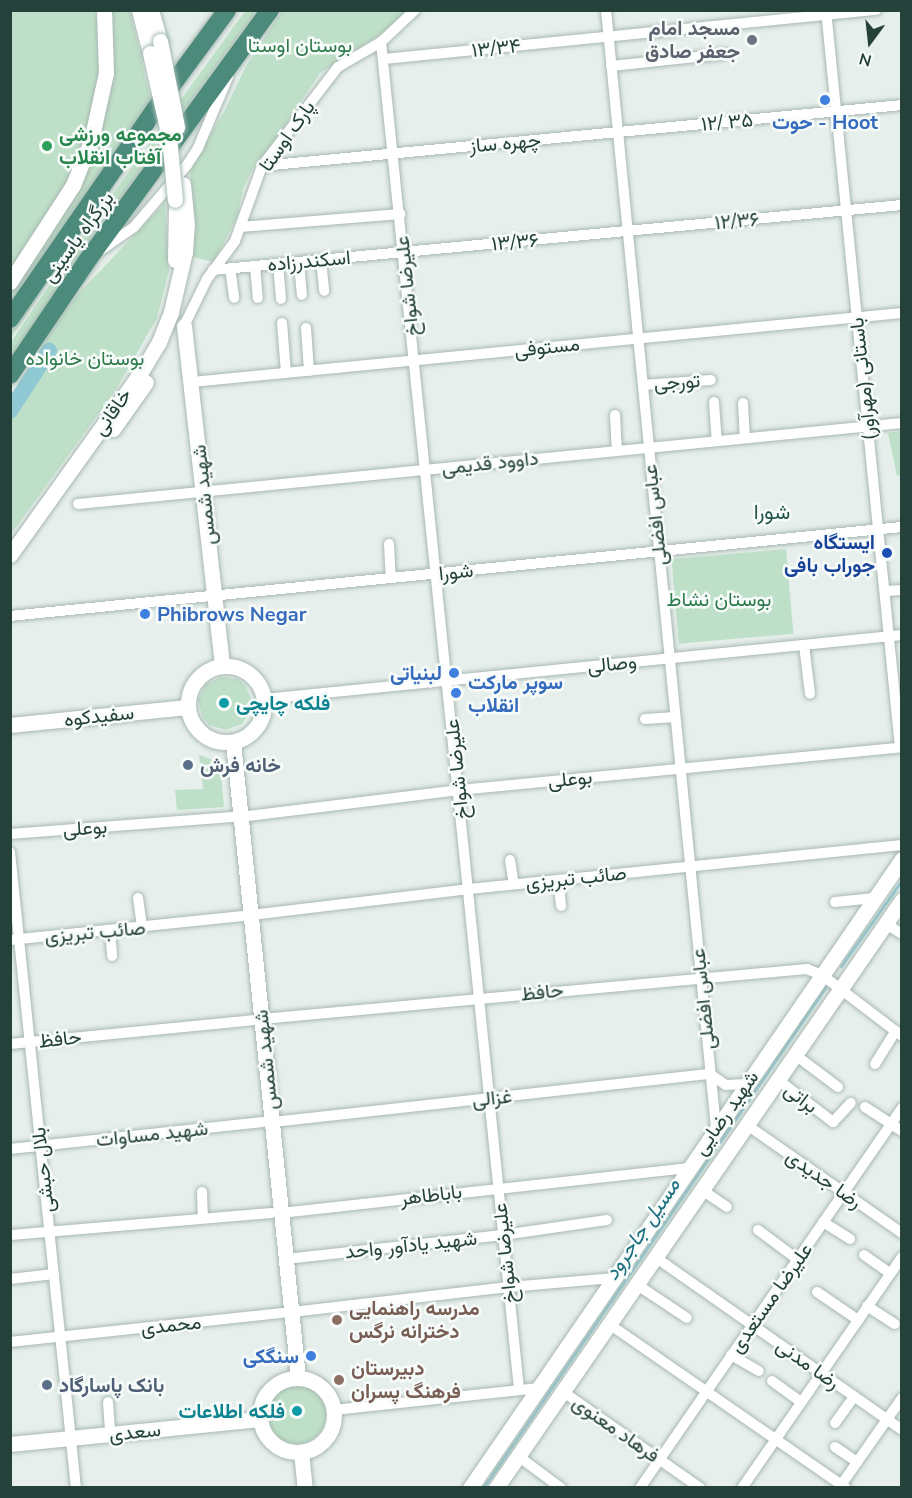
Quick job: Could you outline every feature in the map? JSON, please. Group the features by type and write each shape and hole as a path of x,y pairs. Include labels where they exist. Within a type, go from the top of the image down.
{"highway":[{"name":"بزرگراه یاسینی","path":"10,319 172,85 227,10"},
{"name":"بزرگراه یاسینی","path":"10,375 89,258 270,10"}],"main road":[{"path":"10,282 73,185 91,141 106,73 104,10"},
{"path":"139,10 155,47"},
{"path":"151,10 155,47"},
{"name":"خاقانی","path":"10,555 141,372 159,342 171,312 185,252 187,225 173,104 155,47"},
{"name":"خاقانی","path":"10,541 130,376 153,339 165,310 174,265 175,200 169,137 155,47"},
{"path":"10,564 129,407 169,343 184,326"},
{"name":"شهید شمس","path":"184,326 222,665"},
{"path":"222,665 245,670 254,678 264,699 259,723 251,732 229,742 206,736 196,728 187,706 193,684 211,668 222,665"},
{"name":"سفیدکوه","path":"10,725 187,706"},
{"name":"شهید شمس","path":"229,742 294,1378"},
{"name":"شهید رضایی","path":"467,1487 539,1388 902,859"},
{"name":"شهید رضایی","path":"496,1488 747,1125 838,989 902,900"},
{"name":"شهید شمس","path":"276,1213 286,1259 287,1313"},
{"path":"294,1378 315,1382 324,1389 334,1410 330,1433 312,1449 301,1452 278,1447 263,1430 260,1419 265,1396 272,1387 294,1378"},
{"name":"سعدی","path":"10,1444 260,1419"},
{"path":"301,1452 304,1488"}],"street":[{"name":"پارک اوستا","path":"184,326 197,296 235,241 262,166 338,67 381,42 415,10"},
{"name":"عباس افضلی","path":"606,10 716,1128"},
{"name":"۱۳/۳۴","path":"384,58 827,13 877,10"},
{"name":"باستانی (مهرآور)","path":"827,13 889,636 899,705 901,747"},
{"name":"علیرضا شواخ","path":"381,42 519,1390"},
{"path":"611,66 726,54"},
{"name":"۱۲/ ۳۵","path":"618,132 902,105"},
{"name":"چهره ساز","path":"262,166 618,132"},
{"name":"۱۲/۳۶","path":"627,231 902,206"},
{"path":"240,228 400,214"},
{"name":"۱۳/۳۶","path":"404,252 627,231"},
{"name":"اسکندرزاده","path":"213,270 404,252"},
{"path":"10,261 27,256"},
{"path":"321,260 324,291"},
{"path":"299,262 302,295"},
{"path":"278,264 281,299"},
{"path":"255,266 258,298"},
{"path":"230,268 234,298"},
{"name":"مستوفی","path":"192,382 902,313"},
{"path":"282,323 286,373"},
{"path":"306,328 309,370"},
{"name":"تورجی","path":"643,385 711,380"},
{"path":"714,402 717,441"},
{"path":"743,403 745,438"},
{"path":"615,415 617,450"},
{"name":"داوود قدیمی","path":"78,504 902,423"},
{"name":"شورا","path":"10,616 902,527"},
{"path":"388,544 391,578"},
{"path":"885,591 902,590"},
{"path":"889,636 902,635"},
{"name":"وصالی","path":"264,699 889,636"},
{"path":"804,645 810,694"},
{"path":"645,719 675,717"},
{"name":"بوعلی","path":"10,834 236,817 459,790 901,747"},
{"name":"صائب تبریزی","path":"15,939 142,928 514,884 902,845"},
{"name":"بلال حبشی","path":"10,852 15,939 30,1042 76,1488"},
{"path":"510,860 514,884"},
{"path":"558,880 561,906"},
{"path":"138,898 142,928"},
{"path":"835,902 874,898"},
{"path":"885,922 902,934"},
{"path":"110,931 112,956"},
{"name":"حافظ","path":"10,1044 700,977 807,969 822,975"},
{"path":"822,975 899,1034 875,1064"},
{"path":"794,1054 838,1087"},
{"path":"710,1074 726,1085 746,1084"},
{"name":"غزالی","path":"268,1122 710,1074"},
{"name":"براتی","path":"777,1079 833,1122 850,1103"},
{"path":"865,1107 902,1131"},
{"name":"علیرضا مستعدی","path":"640,1488 902,1108"},
{"name":"شهید مساوات","path":"41,1146 268,1122"},
{"name":"رضا جدیدی","path":"747,1125 902,1233"},
{"path":"10,1149 41,1146"},
{"name":"باباطاهر","path":"10,1235 276,1213 688,1168"},
{"path":"702,1190 727,1207"},
{"path":"202,1192 203,1218"},
{"name":"شهید یادآور واحد","path":"286,1259 503,1235 607,1220"},
{"path":"823,1222 850,1239"},
{"path":"758,1230 797,1259"},
{"path":"864,1255 890,1273"},
{"name":"رضا مدنی","path":"655,1257 902,1430"},
{"path":"742,1488 902,1257"},
{"path":"10,1279 54,1274"},
{"name":"محمدی","path":"10,1342 509,1287 613,1278"},
{"path":"636,1284 687,1318"},
{"path":"817,1292 858,1320"},
{"path":"867,1306 895,1324"},
{"path":"609,1324 842,1486 902,1398"},
{"path":"731,1355 759,1371"},
{"path":"772,1381 801,1402"},
{"path":"334,1410 539,1388"},
{"name":"فرهاد معنوی","path":"562,1391 700,1488"},
{"path":"834,1423 854,1397"},
{"path":"108,1402 110,1434"},
{"path":"835,1447 857,1461"},
{"path":"518,1456 561,1488"}],"green space":[{"path":"11,11 95,11 100,38 110,11 130,11 150,97 162,112 11,338"},
{"path":"245,11 256,11 82,251 11,358 11,342 88,228"},
{"name":"بوستان اوستا","path":"282,11 408,11 389,29 320,73 276,139 253,168 243,189 237,217 214,262 193,257 190,169 225,110 246,66"},
{"name":"بوستان خانواده","path":"165,203 169,271 157,318 115,391 11,534 11,396 58,320 78,294"},
{"path":"901,431 901,475 897,476 888,433"},
{"name":"بوستان نشاط","path":"786,549 793,634 679,644 671,559"},
{"path":"221,677 238,679 245,685 252,701 251,709 242,724 226,730 209,725 203,718 198,701 205,685"},
{"path":"199,755 220,762 224,807 177,810 175,790 203,789"},
{"path":"290,1384 302,1384 318,1392 324,1402 326,1414 324,1426 318,1436 302,1444 290,1444 274,1436 266,1420 266,1408 274,1392"}],"waterway":[{"path":"10,411 49,351"},
{"name":"مسیل جاجرود","path":"841,966 902,880"},
{"name":"مسیل جاجرود","path":"483,1488 825,988"}],"place":[{"name":"مسجد امام جعفر صادق","path":"752,40"},
{"name":"حوت - Hoot","path":"825,100"},
{"name":"مجموعه ورزشی آفتاب انقلاب","path":"47,146"},
{"name":"ایستگاه جوراب بافی","path":"887,553"},
{"name":"Phibrows Negar","path":"145,614"},
{"name":"لبنیاتی","path":"454,673"},
{"name":"سوپر مارکت انقلاب","path":"456,693"},
{"name":"فلکه چایچی","path":"224,703"},
{"name":"خانه فرش","path":"188,765"},
{"name":"مدرسه راهنمایی دخترانه نرگس","path":"337,1320"},
{"name":"سنگکی","path":"311,1356"},
{"name":"دبیرستان فرهنگ پسران","path":"339,1380"},
{"name":"بانک پاسارگاد","path":"47,1385"},
{"name":"فلکه اطلاعات","path":"297,1411"}],"district":[{"name":"شورا","path":"772,512"}]}
